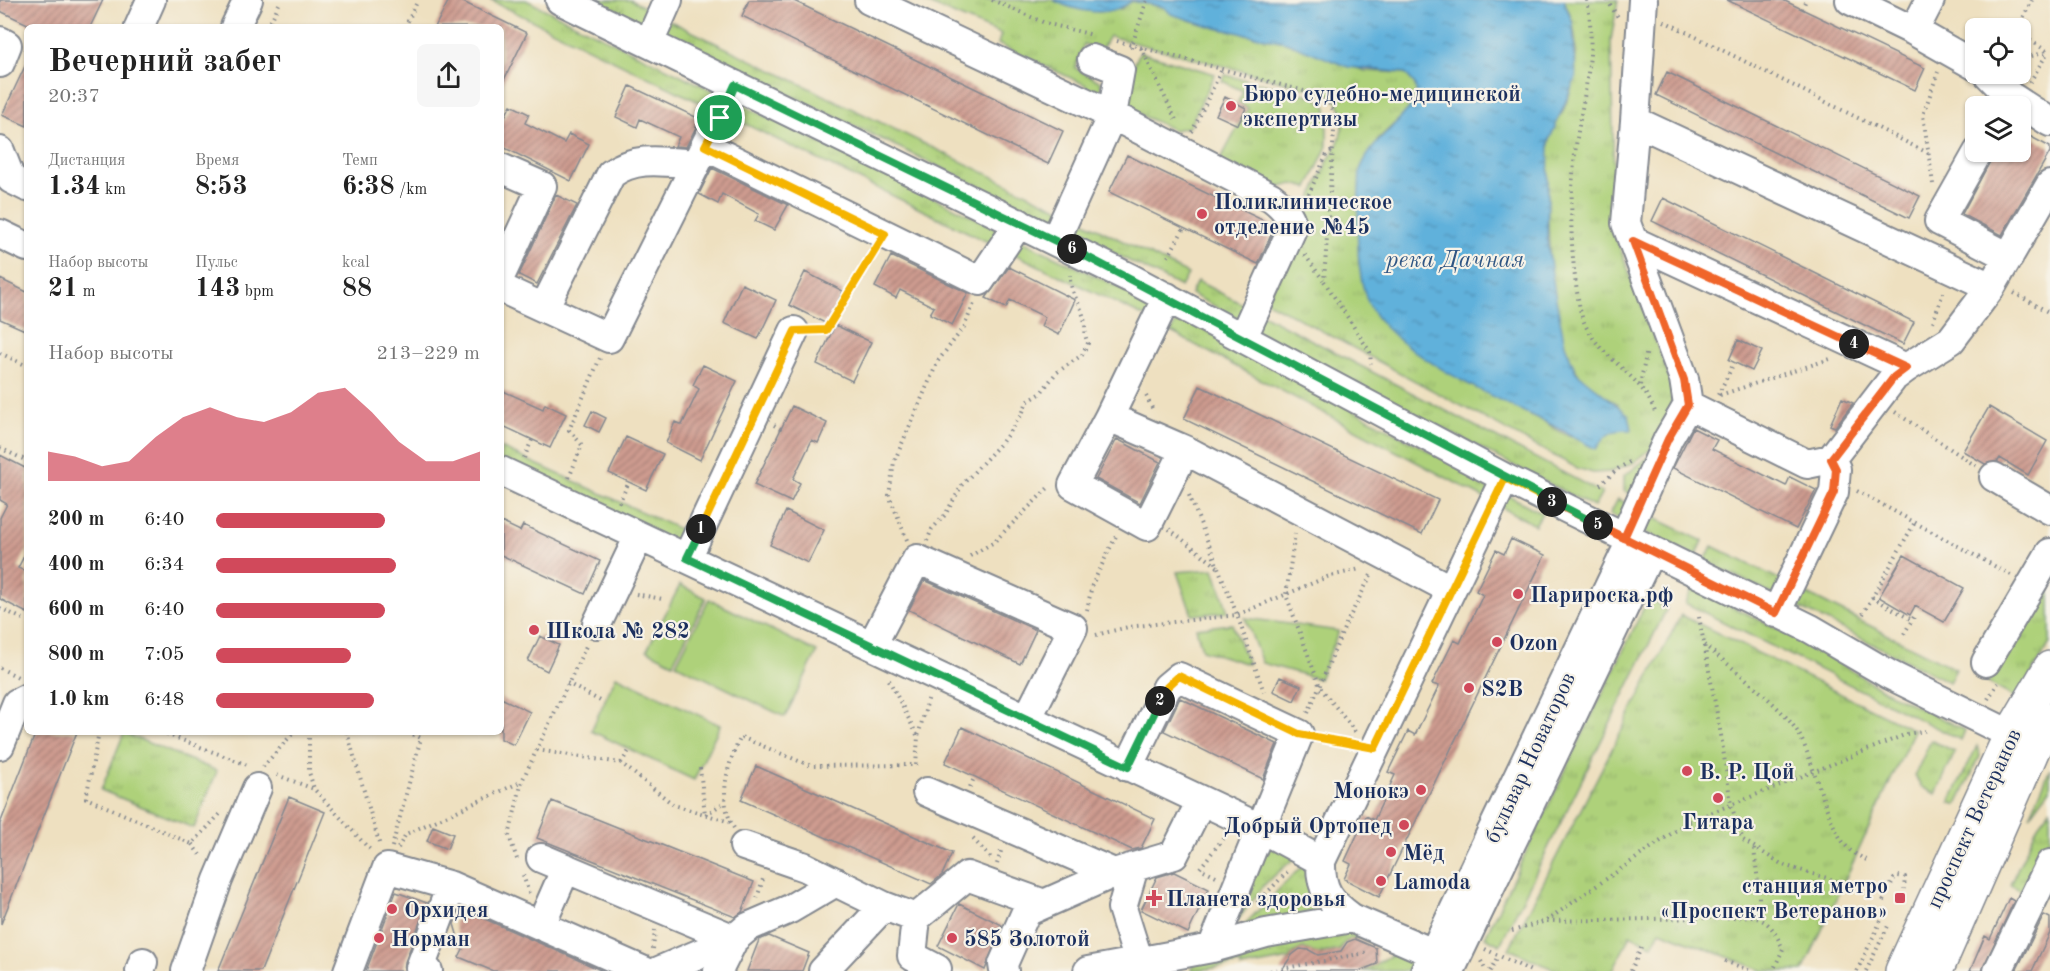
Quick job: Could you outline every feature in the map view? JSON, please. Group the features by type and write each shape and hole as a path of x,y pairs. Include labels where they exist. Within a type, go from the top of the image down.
{"main road":[{"name":"проспект Ветеранов","path":"1936,971 2032,734 2050,668"},
{"name":"проспект Ветеранов","path":"1902,971 2032,734"}],"street":[{"path":"140,24 151,0"},
{"path":"236,24 248,0"},
{"path":"560,0 1061,243 1243,337 1505,478 1776,613 1890,675 2032,734"},
{"path":"649,43 669,0"},
{"path":"869,0 1112,115 1271,197 1284,207 1293,227 1243,337"},
{"path":"1850,0 1914,31 1965,60"},
{"path":"1914,31 1930,0"},
{"path":"1643,5 1626,223 1684,380 1688,405 1807,464 1833,469"},
{"path":"0,41 7,45 0,63"},
{"path":"1061,243 1112,115 1126,58 1098,44"},
{"path":"1997,84 2007,96"},
{"path":"504,289 609,339 735,85"},
{"path":"2031,112 2050,122"},
{"path":"1635,121 1992,285"},
{"path":"0,151 11,179 24,186"},
{"path":"544,308 611,174 623,165 637,161 701,155 885,234 980,281 1019,223"},
{"path":"1972,162 1939,221 2008,257"},
{"path":"504,173 542,186 504,268"},
{"path":"1776,613 1834,492 1833,469 1876,401 1894,377 1951,339 1992,285 2050,185"},
{"path":"0,234 24,246"},
{"path":"1633,241 1906,368"},
{"path":"1167,297 1073,485 1140,515 1185,450"},
{"path":"687,558 795,331"},
{"name":"бульвар Новаторов","path":"1437,965 1636,544 1668,439 1688,405"},
{"path":"1109,417 1185,450 1298,509 1378,559 1450,589"},
{"path":"504,472 1250,824 1314,857"},
{"path":"1994,477 2050,510"},
{"path":"1437,965 1352,918 1331,903 1314,857 1505,478"},
{"path":"597,624 639,536"},
{"path":"1992,673 2050,553"},
{"path":"872,645 920,560 1073,628 1077,632 1028,719"},
{"path":"1128,767 1167,687 1179,676 1299,734 1250,824 1245,896 1212,948"},
{"path":"0,745 17,703 24,700"},
{"path":"186,971 218,880 259,779"},
{"path":"927,792 1124,870"},
{"path":"1004,971 1003,964 1026,912 1124,870 1174,855 1201,801"},
{"path":"737,834 884,906 916,918"},
{"path":"541,925 553,863 734,939"},
{"path":"348,971 387,868 451,886 541,925 652,967 734,939 748,927 790,909 836,882"},
{"path":"1124,870 1122,908 1139,962"},
{"path":"916,918 967,876 1044,904"},
{"path":"1998,971 2047,879"},
{"path":"428,971 420,968 451,886"},
{"path":"823,971 884,906"},
{"path":"916,918 921,966"},
{"path":"1088,971 1212,948 1266,933 1352,918"},
{"path":"718,971 734,939"}],"path":[{"path":"269,24 281,0"},
{"path":"406,24 418,0"},
{"path":"992,0 1126,58"},
{"path":"1126,58 1144,14 1147,0"},
{"path":"1587,0 1592,55 1575,153 1570,225 1574,272 1581,312 1594,339 1614,364 1640,385 1651,400 1657,419"},
{"path":"1802,9 1806,0"},
{"path":"2023,18 2032,0"},
{"path":"1643,5 1928,153"},
{"path":"2031,41 2049,53"},
{"path":"1126,58 1141,47"},
{"path":"1141,47 1319,95 1326,99 1335,116 1324,281 1370,352 1371,364"},
{"path":"1141,47 1178,124"},
{"path":"2031,57 2049,53"},
{"path":"2015,96 2049,53"},
{"path":"1188,141 1222,69"},
{"path":"1310,190 1326,156 1334,149"},
{"path":"1168,257 1184,228"},
{"path":"795,331 826,330 885,234"},
{"path":"920,560 932,529 949,508 962,485 1002,442 1022,414 1027,402 1040,394 1056,373 1086,350 1088,343 1083,335 1085,322 1078,300 1070,288 1061,243"},
{"path":"920,560 889,495 894,462 938,361 964,327 980,281"},
{"path":"1992,285 2050,313"},
{"path":"0,353 24,365"},
{"path":"1688,405 1826,359 1840,359"},
{"path":"569,479 582,445 569,430 597,364"},
{"path":"1718,395 1732,367"},
{"path":"1133,368 1157,418"},
{"path":"1876,401 1959,456"},
{"path":"0,448 24,460"},
{"path":"1600,485 1619,468 1641,454"},
{"path":"1833,469 1915,522 2013,576"},
{"path":"956,576 967,558 994,542 1041,492 1057,481 1079,474"},
{"path":"1188,491 1237,615 1274,721"},
{"path":"1298,509 1286,595 1320,687 1371,747"},
{"path":"1218,567 1140,515 1113,540 1092,585 1077,632 1089,637 1128,627 1237,615 1327,577 1378,559"},
{"path":"1863,614 1915,522"},
{"path":"1371,747 1299,734 1345,626 1378,559"},
{"path":"1872,597 1912,620"},
{"path":"0,608 24,620"},
{"path":"1904,634 1915,615"},
{"path":"1698,617 1731,805 1743,840 1783,865 1857,887"},
{"path":"387,868 406,834 522,781 597,624"},
{"path":"1704,644 1787,720 1800,735 1841,839 1855,854 1869,861"},
{"path":"872,645 918,736 935,675"},
{"path":"0,668 24,679"},
{"path":"1988,701 1992,673"},
{"path":"567,683 604,703"},
{"path":"1546,921 1688,822 1907,734 1925,731"},
{"path":"98,735 86,798 192,844 222,811"},
{"path":"167,735 259,779 314,789"},
{"path":"259,779 292,735"},
{"path":"309,735 309,772 314,789 387,868"},
{"path":"348,735 387,868"},
{"path":"387,868 421,738 414,735"},
{"path":"741,737 810,766 916,765"},
{"path":"621,763 631,748"},
{"path":"537,750 621,763 674,805 705,815 737,834"},
{"path":"700,768 705,815"},
{"path":"705,815 725,802"},
{"path":"1250,824 1200,868 1245,896 1314,857"},
{"path":"994,873 1004,842"},
{"path":"1753,848 1759,890 1759,918"},
{"path":"1883,901 1894,879 1899,876 1905,877 1904,889"},
{"path":"652,967 656,906"},
{"path":"1857,971 1884,914"},
{"path":"1512,931 1546,921 1759,918 1772,927 1783,950 1773,971"},
{"path":"1866,971 1888,926"},
{"path":"1480,947 1531,971"},
{"path":"1631,971 1641,948"},
{"path":"1270,971 1379,949"},
{"path":"1490,971 1498,956"},
{"path":"1725,962 1749,971"}],"green space":[{"path":"490,0 526,0 726,97 719,112"},
{"path":"592,0 630,0 655,12 648,27"},
{"path":"919,0 1053,0 1099,12 1121,9 1132,1 1164,7 1189,20 1216,28 1286,42 1365,71 1405,73 1415,84 1417,96 1410,109 1377,140 1407,344 1490,395 1564,434 1580,436 1599,435 1617,430 1618,404 1594,388 1575,369 1560,329 1550,254 1548,150 1551,135 1570,93 1575,67 1573,26 1564,0 1618,0 1611,40 1615,235 1672,385 1671,420 1651,449 1633,463 1610,472 1593,473 1577,468 1266,301 1340,136 1341,109 1330,94 1109,36 1101,50 1084,44 1075,68 1101,82 1100,106 1092,101 1086,85 998,44 1001,34"},
{"path":"668,20 1064,211 1058,224 661,33"},
{"path":"1140,52 1215,74 1189,127 1174,130 1129,110 1123,89"},
{"path":"1225,75 1314,96 1327,107 1327,146 1308,188 1293,184 1276,188 1218,164 1248,108 1238,102 1243,91 1222,81"},
{"path":"740,104 1005,232 996,246 733,118"},
{"path":"1075,217 1188,274 1181,287 1068,230"},
{"path":"1016,238 1156,305 1149,319 1008,251"},
{"path":"1197,281 1250,308 1243,321 1191,294"},
{"path":"1262,314 1602,493 1594,507 1253,330"},
{"path":"1179,316 1492,485 1486,499 1171,332"},
{"path":"504,449 697,537 687,558 504,472"},
{"path":"1650,456 1637,497 1624,491 1624,476"},
{"path":"1506,494 1542,513 1535,525 1499,506"},
{"path":"1618,499 1630,505 1622,520 1610,514"},
{"path":"1640,511 1703,541 1696,556 1633,527"},
{"path":"1712,546 1783,581 1776,596 1705,561"},
{"path":"2050,568 2050,643 2017,699 1983,680"},
{"path":"1214,569 1228,612 1192,615 1177,572"},
{"path":"680,585 706,598 673,663 647,650"},
{"path":"1693,588 1804,641 1883,690 1965,730 1961,740 1685,603"},
{"path":"1797,589 1956,669 1949,682 1790,603"},
{"path":"709,599 817,652 785,717 676,664"},
{"path":"1648,599 1667,608 1500,945 1485,937"},
{"path":"1681,615 1914,730 1803,971 1764,971 1660,931 1652,945 1630,935 1613,971 1557,971 1509,949"},
{"path":"1245,618 1339,631 1319,679 1262,663"},
{"path":"1232,624 1248,664 1202,650 1196,628"},
{"path":"616,676 720,725 694,780 591,731"},
{"path":"123,735 129,735 217,771 194,828 101,790"},
{"path":"1931,740 1955,752 1936,794 1921,787 1915,775"},
{"path":"1977,746 1980,756 1957,805 1950,802"},
{"path":"2050,769 2050,789 2030,816"},
{"path":"2050,809 2050,841 2025,892 2010,885 2038,825"},
{"path":"1263,840 1298,855 1265,884 1234,925"},
{"path":"1307,861 1318,912 1240,929"},
{"path":"1342,925 1372,940 1370,943 1353,938 1346,942 1340,950 1317,954 1303,948 1293,953 1289,959 1241,968 1241,964 1191,971 1193,957"},
{"path":"1408,946 1421,954 1411,971 1363,971"}],"water":[{"name":"река Дачная","path":"1053,0 1564,0 1573,24 1576,77 1549,141 1547,240 1555,294 1565,345 1576,372 1629,415 1632,430 1611,433 1596,449 1450,374 1398,339 1379,320 1368,302 1360,272 1358,202 1360,170 1379,140 1417,97 1415,84 1405,73 1348,67 1286,42 1216,28 1171,14 1164,7 1132,1 1114,10 1094,12 1083,11"}],"building":[{"path":"0,0 103,0 91,24 28,24 0,11"},
{"path":"449,0 459,0 527,33 504,80 504,24 437,24"},
{"path":"749,0 792,0 1063,131 1048,164 742,16"},
{"path":"1727,0 1783,0 1925,68 1915,90"},
{"path":"24,68 24,125 2,115"},
{"path":"1667,72 1920,196 1909,218 1656,95"},
{"path":"630,86 700,119 686,147 675,146 679,137 640,119 637,127 616,117"},
{"name":"Бюро судебно-медицинской экспертизы","path":"1225,97 1246,108 1238,125 1216,115"},
{"path":"511,105 529,114 525,123 564,143 569,134 589,144 571,181 504,148 504,118"},
{"path":"2031,137 2050,147 2050,152 2002,235 1962,214 1990,162 2031,162"},
{"name":"Поликлиническое отделение №45","path":"1127,155 1275,226 1258,264 1109,192"},
{"path":"712,168 788,205 774,230 755,221 759,214 722,194 718,204 699,194"},
{"path":"556,195 577,205 537,284 519,275"},
{"path":"1663,198 1914,322 1903,344 1652,221"},
{"path":"891,256 968,293 952,325 930,314 934,307 900,290 896,298 875,287"},
{"path":"1009,267 1075,300 1059,335 1041,326 1045,317 1010,300 1006,308 986,298"},
{"path":"805,272 843,291 827,324 789,305"},
{"path":"0,279 24,291 24,330 0,319"},
{"path":"742,284 776,300 758,339 724,323"},
{"path":"835,325 871,342 852,381 817,364"},
{"path":"1738,340 1762,351 1752,371 1729,360"},
{"path":"703,365 737,381 700,460 666,443 675,422 682,425 699,389 693,385"},
{"path":"1200,386 1438,500 1422,534 1184,419"},
{"path":"504,391 543,409 545,404 566,414 550,448 504,426"},
{"path":"1842,398 1853,403 1835,427 1830,425"},
{"path":"792,406 827,423 818,443 812,440 793,479 800,483 791,502 754,485"},
{"path":"1989,407 2047,441 2028,475 2000,458 1998,461 1985,464 1963,451"},
{"path":"592,411 606,418 599,432 585,425"},
{"path":"1693,428 1717,440 1712,449 1786,486 1790,477 1816,490 1796,529 1673,468"},
{"path":"626,437 663,454 646,490 609,473"},
{"path":"1117,439 1160,462 1140,503 1096,479"},
{"path":"0,455 24,467 24,556 18,568 24,571 24,611 0,599 0,518 7,504 0,500"},
{"path":"786,511 824,530 808,563 770,545"},
{"path":"504,523 520,531 523,525 600,561 585,594 504,556"},
{"path":"1511,539 1545,555 1379,897 1344,879 1351,864 1345,861 1366,816 1374,820 1395,775 1388,772 1408,731 1415,735 1439,686 1432,684 1454,640 1460,643 1483,595 1476,591 1496,550 1504,554"},
{"path":"1904,555 1964,588 1944,622 1915,606 1910,615 1879,597"},
{"path":"924,580 1036,630 1020,664 909,610"},
{"path":"540,636 559,645 547,671 528,661"},
{"path":"1280,677 1301,686 1294,701 1273,691"},
{"path":"1180,698 1277,744 1263,779 1164,731"},
{"path":"504,699 530,712 514,745 501,739 501,735 504,735"},
{"path":"962,727 1155,819 1141,848 1132,850 945,763"},
{"path":"35,735 76,735 1,924 0,824"},
{"path":"756,766 952,853 942,875 931,884 741,800"},
{"path":"289,797 325,812 261,971 218,971"},
{"path":"552,801 754,882 742,912 735,917 537,838"},
{"path":"433,826 453,834 447,849 427,841"},
{"path":"1174,872 1209,889 1188,933 1141,910 1157,877"},
{"path":"396,892 427,903 405,962 404,971 366,971"},
{"path":"2009,898 2014,901 1982,971 1970,971 1985,936 1990,939"},
{"path":"959,904 1002,925 985,970 938,946"},
{"path":"460,908 603,971 493,971 459,957 463,949 453,943 457,934 454,924"},
{"path":"2044,915 2050,918 2050,933 2032,971 2016,971"},
{"path":"769,936 809,953 802,971 747,971 759,940"},
{"path":"1355,939 1376,948 1377,964 1359,971 1281,971 1292,955 1300,949 1309,950 1318,955 1341,951 1347,942"}],"place":[{"name":"Бюро судебно-медицинской экспертизы","path":"1231,106"},
{"name":"Поликлиническое отделение №45","path":"1202,214"},
{"name":"Парироска.рф","path":"1518,594"},
{"name":"Школа № 282","path":"534,630"},
{"name":"Ozon","path":"1497,642"},
{"name":"S2B","path":"1469,688"},
{"name":"В. Р. Цой","path":"1687,771"},
{"name":"Монокэ","path":"1421,790"},
{"name":"Гитара","path":"1718,798"},
{"name":"Добрый Ортопед","path":"1404,825"},
{"name":"Мёд","path":"1391,852"},
{"name":"Lamoda","path":"1381,881"},
{"name":"Планета здоровья","path":"1154,898"},
{"name":"станция метро «Проспект Ветеранов»","path":"1900,898"},
{"name":"Орхидея","path":"392,909"},
{"name":"Норман","path":"379,938"},
{"name":"585 Золотой","path":"952,938"}],"route":[{"path":"720,118 705,146 885,234 826,330 795,331 687,558 1128,767 1167,687 1179,676 1299,734 1375,748 1505,478 1577,514 1631,541 1776,613 1834,492 1836,469 1831,459 1843,447 1894,377 1906,368 1633,241 1684,380 1688,405 1668,439 1640,506 1624,538 1505,478 1130,278 735,85 720,118"}]}
